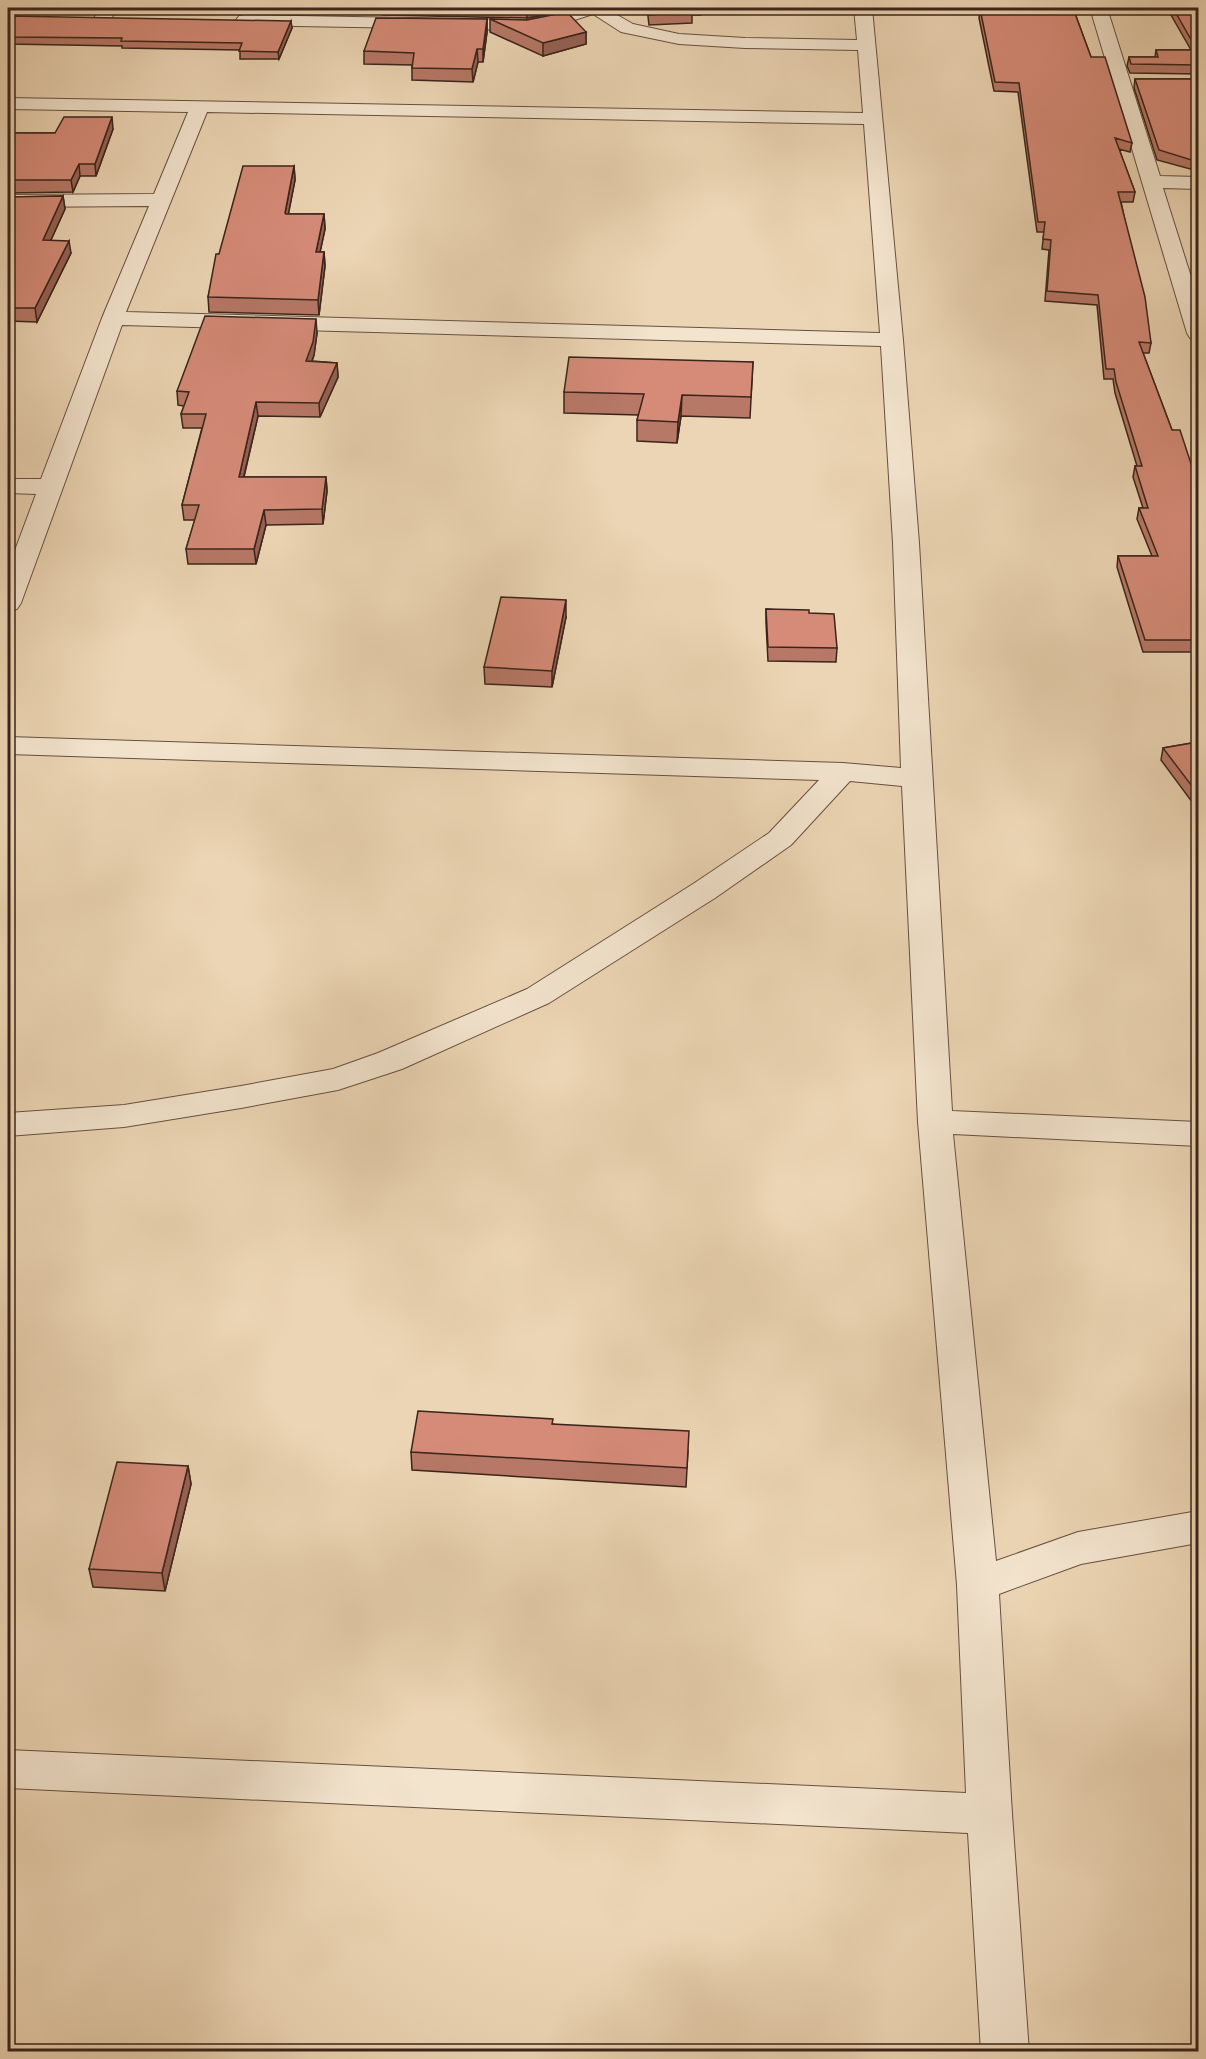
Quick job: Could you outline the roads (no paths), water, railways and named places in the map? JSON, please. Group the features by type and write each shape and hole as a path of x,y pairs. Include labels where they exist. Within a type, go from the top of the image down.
{"street":[{"path":"232,20 352,15 527,25 559,20 594,8 627,28 690,41 866,45"},
{"path":"863,8 892,340 906,543 935,1122 978,1585 989,1814 1005,2052"},
{"path":"1098,8 1198,333"},
{"path":"101,14 126,18"},
{"path":"1121,80 1143,80"},
{"path":"8,103 873,119"},
{"path":"8,603 114,318 200,106"},
{"path":"1151,182 1198,183"},
{"path":"8,201 162,200"},
{"path":"114,318 892,340"},
{"path":"8,486 51,487"},
{"path":"8,745 843,772 916,778"},
{"path":"8,1125 124,1116 241,1097 338,1079 390,1061 538,996 597,959 780,839 843,772"},
{"path":"935,1122 1198,1134"},
{"path":"978,1585 1078,1548 1198,1527"},
{"path":"8,1769 989,1814"}]}
